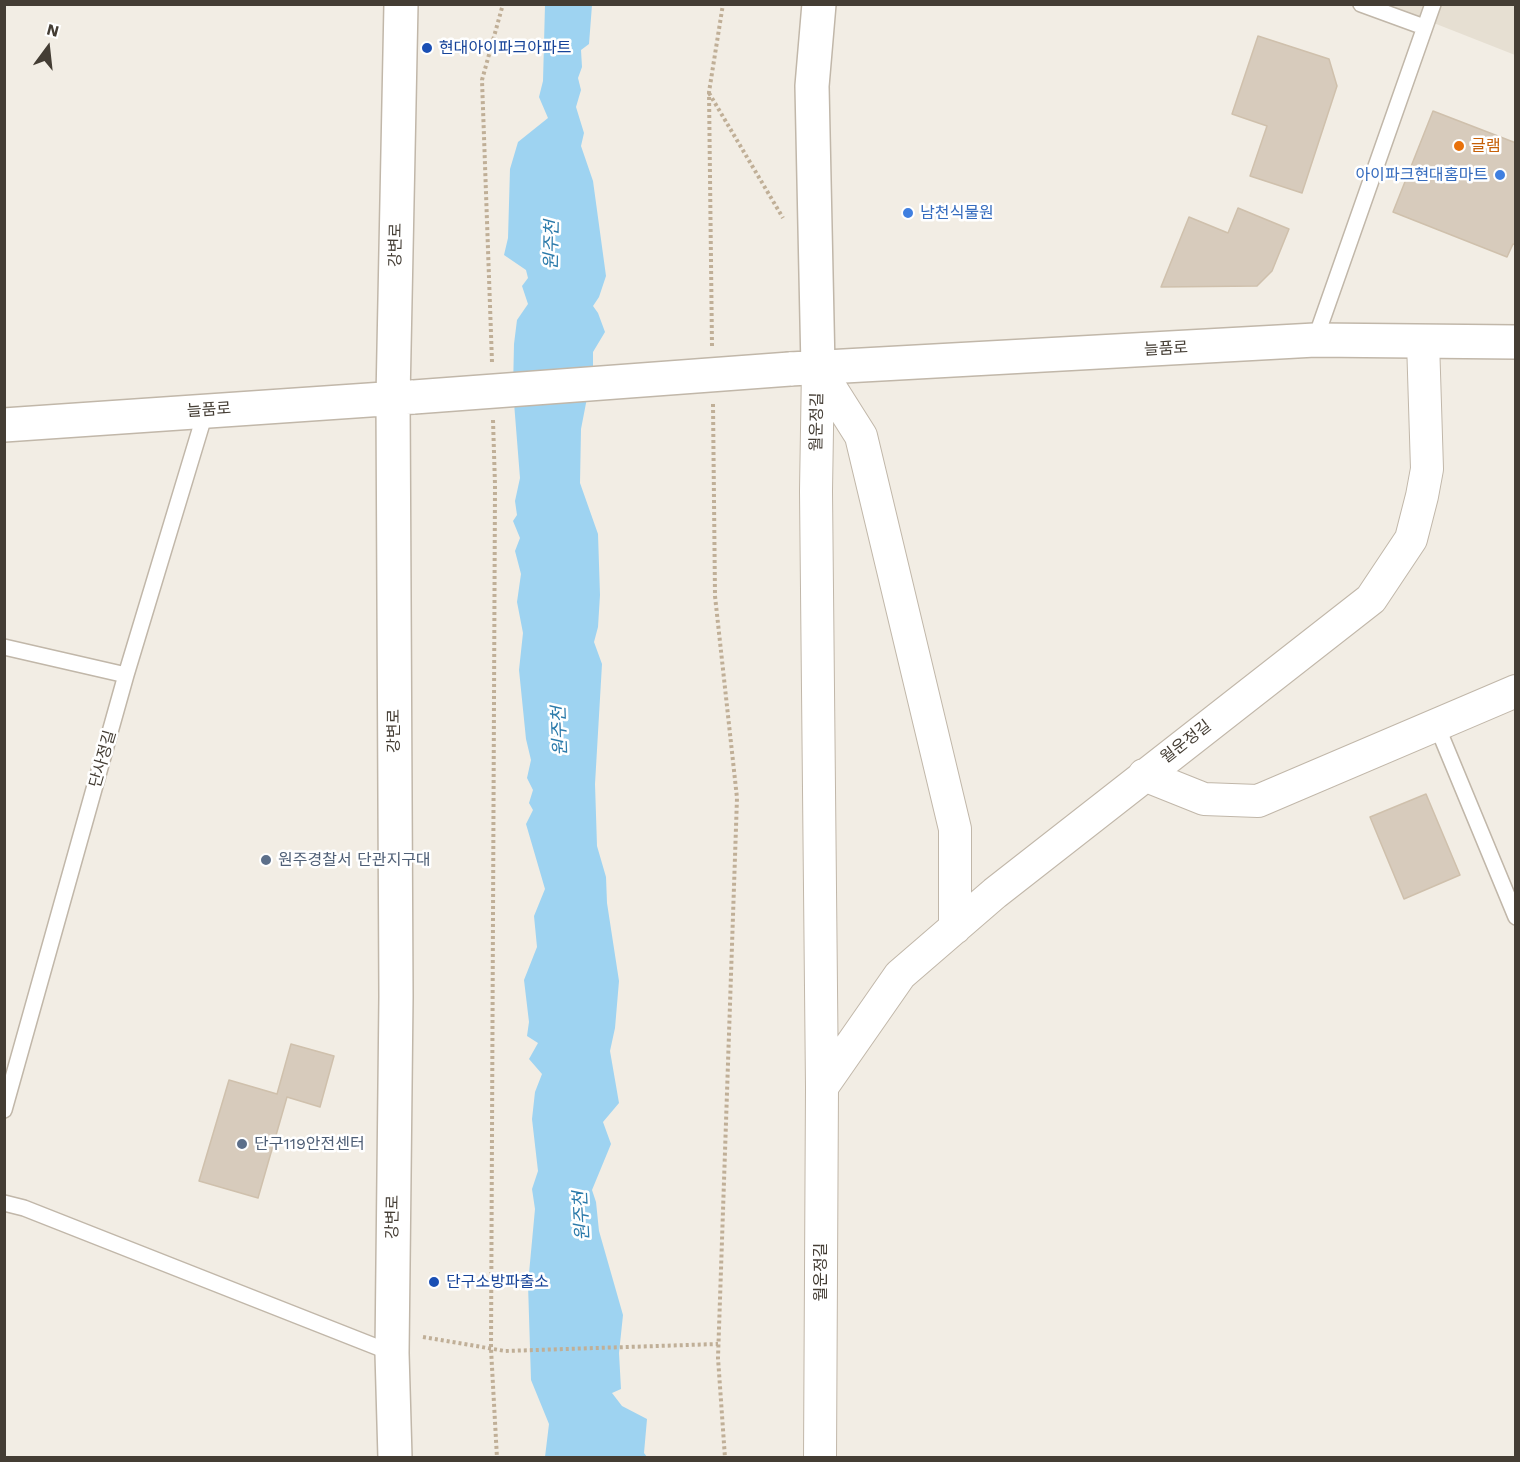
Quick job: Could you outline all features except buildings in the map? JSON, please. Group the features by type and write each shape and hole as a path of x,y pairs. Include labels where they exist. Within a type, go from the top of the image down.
{"street":[{"name":"강변로","path":"395,1458 392,1342 404,398 401,4"},
{"path":"819,4 812,86 804,369 861,436 864,447 955,829 955,928"},
{"name":"늘품로","path":"4,425 804,369 1315,340 1515,342"},
{"name":"월운정길","path":"822,1087 900,975 995,893 1371,599 1411,539 1427,469 1423,341"},
{"name":"월운정길","path":"804,369 816,503 822,1087 820,1458"},
{"path":"1144,775 1204,799 1258,801 1515,691"}],"lane":[{"path":"1361,4 1424,27"},
{"path":"1315,340 1433,4"},
{"name":"단사정길","path":"4,1110 126,675 206,410"},
{"path":"4,647 126,675"},
{"path":"1437,726 1515,916"},
{"path":"4,1203 24,1208 392,1342"}],"path":[{"path":"492,366 482,80 502,4"},
{"path":"712,350 709,92 723,4"},
{"path":"709,92 786,223"},
{"path":"713,397 715,596 737,798 718,1344 725,1458"},
{"path":"493,413 495,497 491,1349 497,1458"},
{"path":"392,1342 505,1351 718,1344"}],"shaded area":[{"path":"1388,5 1515,5 1515,55"}],"water":[{"name":"원주천","path":"545,5 592,5 589,44 581,50 582,67 578,78 581,90 576,107 584,133 581,146 593,181 606,276 599,297 593,306 605,332 593,352 593,367 581,429 580,483 598,534 600,595 598,627 594,642 602,664 595,784 597,846 606,877 607,903 619,981 615,1028 610,1051 619,1103 603,1122 611,1144 592,1190 596,1202 599,1231 623,1315 619,1353 621,1389 612,1393 622,1406 647,1419 644,1453 647,1457 545,1457 549,1424 531,1380 528,1284 535,1209 532,1189 538,1171 532,1119 535,1092 542,1074 529,1059 538,1043 527,1036 529,1022 524,980 537,947 534,916 545,889 526,824 533,810 529,803 533,790 527,778 531,760 526,739 519,670 523,633 517,602 521,574 515,551 520,538 513,521 517,515 515,501 520,478 513,390 514,344 517,320 528,304 522,286 528,278 526,270 504,255 508,238 510,169 518,142 548,118 539,97 543,81"}],"place":[{"name":"현대아이파크아파트","path":"427,48"},
{"name":"글램","path":"1459,146"},
{"name":"아이파크현대홈마트","path":"1500,175"},
{"name":"남천식물원","path":"908,213"},
{"name":"원주경찰서 단관지구대","path":"266,860"},
{"name":"단구119안전센터","path":"242,1144"},
{"name":"단구소방파출소","path":"434,1282"}]}
